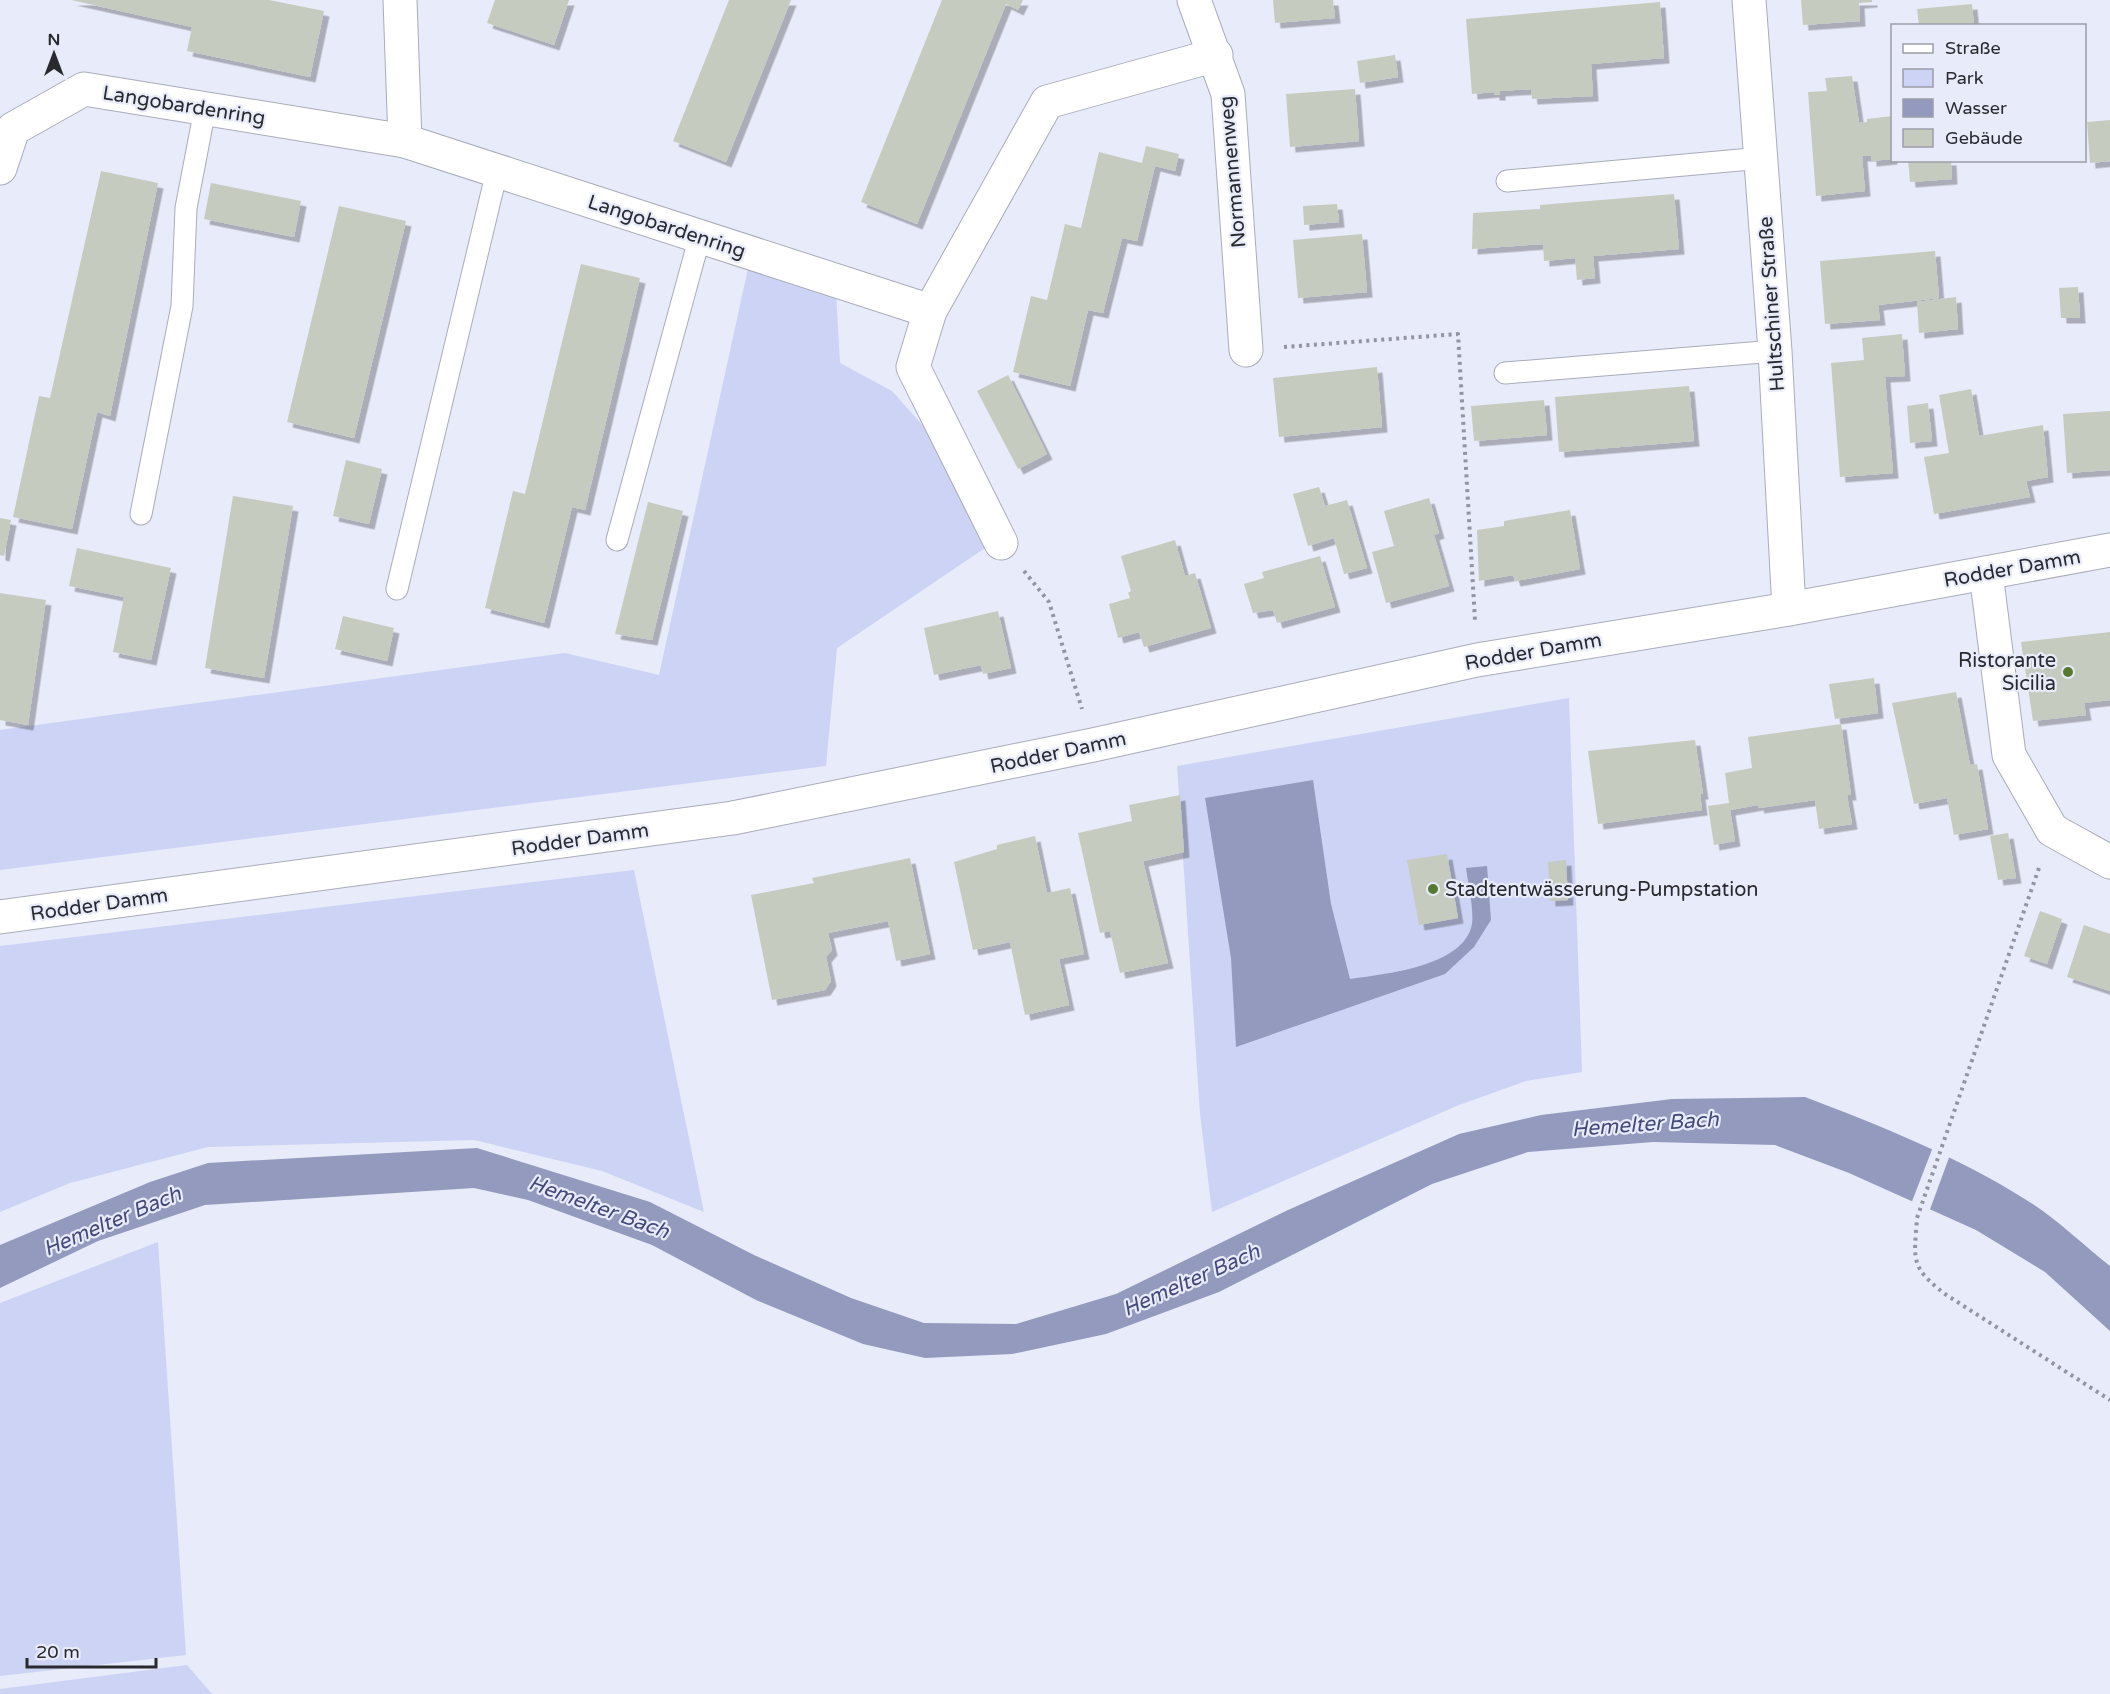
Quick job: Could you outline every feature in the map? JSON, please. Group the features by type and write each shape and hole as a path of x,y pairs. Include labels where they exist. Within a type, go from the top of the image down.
{"street":[{"path":"400,0 405,141"},
{"name":"Normannenweg","path":"1194,0 1216,55 1228,94 1246,350"},
{"name":"Hultschiner Straße","path":"1749,0 1775,351 1789,609"},
{"path":"1001,543 913,367 930,311 1047,102 1216,55"},
{"name":"Langobardenring","path":"0,168 13,129 84,89 405,141 930,311"},
{"name":"Rodder Damm","path":"0,917 733,818 1093,745 1477,660 1789,609 2110,550"},
{"path":"1986,573 2009,755 2052,830 2110,862"}],"lane":[{"path":"141,514 182,306 186,208 205,109"},
{"path":"1507,181 1762,158"},
{"path":"397,589 497,171"},
{"path":"617,540 700,236"},
{"path":"1505,373 1775,351"}],"path":[{"path":"1246,350 1458,334 1477,660"},
{"path":"1001,543 1049,602 1093,745"},
{"path":"2052,830 1956,1112 1917,1218 1916,1266 1923,1277 2110,1400"}],"green space":[{"path":"749,264 836,293 840,363 892,391 943,448 988,546 837,648 826,766 0,870 0,730 565,653 659,675"},
{"path":"1569,698 1582,1072 1526,1081 1459,1105 1212,1212 1200,1114 1177,766"},
{"path":"634,870 704,1212 602,1171 474,1140 208,1147 70,1183 0,1212 0,946"},
{"path":"158,1242 186,1655 0,1676 0,1303"},
{"path":"187,1665 212,1694 0,1694 0,1689"}],"water":[{"path":"1313,780 1331,904 1350,979 1421,966 1454,950 1466,939 1472,924 1472,904 1466,868 1487,866 1491,920 1474,947 1445,974 1236,1047 1231,958 1205,798"},
{"name":"Hemelter Bach","path":"1805,1097 1947,1156 2002,1185 2049,1216 2110,1266 2110,1331 2045,1272 1976,1230 1849,1173 1775,1145 1653,1142 1528,1152 1432,1184 1219,1292 1106,1334 1012,1354 925,1358 863,1344 756,1300 652,1245 528,1200 474,1188 205,1205 98,1241 0,1288 0,1245 150,1182 208,1163 477,1148 650,1202 754,1255 851,1298 924,1323 1016,1324 1116,1294 1288,1210 1459,1134 1541,1115 1672,1099"}],"pier":[{"path":"1933,1147 1950,1155 1929,1212 1911,1204"}],"building":[{"path":"71,0 269,0 324,11 310,77 187,51 192,27"},
{"path":"495,0 569,0 554,45 487,23"},
{"path":"729,0 791,0 726,162 673,141"},
{"path":"942,0 1023,0 1018,10 1006,4 917,224 861,202"},
{"path":"1273,0 1333,0 1335,18 1275,23"},
{"path":"1801,0 1872,0 1872,2 1859,3 1860,21 1803,25"},
{"path":"1660,2 1664,58 1591,64 1593,96 1532,99 1531,89 1500,91 1500,95 1494,95 1494,92 1472,94 1466,19"},
{"path":"1972,4 1974,24 1919,24 1917,9"},
{"path":"1395,55 1398,77 1360,83 1357,61"},
{"path":"1852,76 1859,123 1867,122 1867,119 1891,116 1891,159 1871,161 1871,156 1862,156 1865,191 1816,196 1808,92 1827,91 1825,78"},
{"path":"1355,89 1359,141 1290,147 1286,94"},
{"path":"2110,120 2110,161 2090,163 2087,122"},
{"path":"1146,146 1179,154 1175,171 1155,166 1137,241 1122,238 1103,313 1088,310 1070,386 1013,372 1031,296 1047,300 1065,224 1081,228 1099,152 1142,163"},
{"path":"1908,162 1951,162 1952,179 1910,182"},
{"path":"101,171 158,183 110,416 97,412 72,529 13,517 39,396 50,398"},
{"path":"211,183 301,201 294,237 204,219"},
{"path":"1674,194 1679,249 1593,256 1595,278 1577,280 1575,258 1544,261 1543,244 1472,249 1473,213 1540,209 1540,205"},
{"path":"1337,204 1339,222 1304,225 1303,206"},
{"path":"339,206 406,221 354,438 287,422"},
{"path":"1362,234 1367,292 1298,298 1293,240"},
{"path":"1935,251 1939,298 1878,305 1880,320 1825,324 1820,261"},
{"path":"581,264 640,278 585,510 572,507 544,623 485,608 513,491 525,494"},
{"path":"2078,287 2080,318 2061,318 2059,288"},
{"path":"1956,297 1958,329 1919,333 1917,302"},
{"path":"1902,334 1905,376 1885,377 1893,473 1840,477 1831,363 1864,360 1862,338"},
{"path":"1377,367 1382,427 1279,437 1273,378"},
{"path":"1008,375 1047,454 1018,469 977,391"},
{"path":"1689,386 1694,441 1559,452 1555,397"},
{"path":"1971,389 1979,436 2043,425 2048,477 2026,481 2030,497 1934,514 1924,457 1949,453 1939,395"},
{"path":"1544,400 1547,435 1474,441 1471,406"},
{"path":"1928,403 1932,441 1910,443 1907,406"},
{"path":"2110,411 2110,470 2067,473 2063,414"},
{"path":"346,460 382,469 369,524 333,516"},
{"path":"1319,487 1325,506 1347,500 1367,568 1344,574 1334,538 1308,546 1293,494"},
{"path":"233,496 293,506 264,678 205,668"},
{"path":"1429,498 1439,533 1434,535 1449,586 1386,603 1372,552 1394,546 1384,511"},
{"path":"648,502 683,511 652,640 615,634"},
{"path":"1570,510 1580,569 1515,581 1513,575 1479,581 1477,530 1504,526 1504,521"},
{"path":"0,518 11,520 4,556 0,555"},
{"path":"1175,540 1185,576 1195,573 1211,628 1144,647 1139,632 1118,638 1109,604 1130,598 1128,593 1131,591 1121,556"},
{"path":"77,548 171,568 151,660 113,652 124,597 69,586"},
{"path":"1320,556 1335,607 1277,623 1273,610 1253,613 1244,584 1264,578 1262,572"},
{"path":"0,593 46,600 28,725 0,720"},
{"path":"998,611 1011,668 983,674 981,665 934,675 924,628"},
{"path":"343,616 394,628 387,661 335,649"},
{"name":"Ristorante Sicilia","path":"2110,632 2110,700 2084,703 2086,715 2033,721 2021,642"},
{"path":"1874,678 1878,713 1835,719 1829,684"},
{"path":"1956,692 1970,765 1977,764 1988,829 1954,835 1947,798 1914,804 1892,703"},
{"path":"1841,724 1851,795 1847,795 1852,824 1819,829 1815,800 1759,808 1758,805 1730,810 1735,841 1714,845 1708,806 1729,803 1725,773 1752,768 1748,737"},
{"path":"1695,740 1703,794 1700,794 1702,810 1598,824 1588,751"},
{"path":"1180,795 1184,852 1143,861 1168,963 1120,973 1110,931 1100,933 1078,833 1132,821 1129,805"},
{"path":"2008,833 2016,878 1998,880 1990,836"},
{"path":"1035,836 1047,893 1070,888 1084,954 1059,959 1069,1005 1025,1015 1010,942 973,950 954,862 997,849 997,845"},
{"name":"Stadtentwässerung-Pumpstation","path":"1447,854 1458,918 1419,925 1407,860"},
{"path":"910,858 930,954 896,961 888,921 828,933 832,950 826,957 831,981 825,990 772,1000 751,895 814,883 812,878"},
{"path":"1566,860 1568,900 1550,901 1548,862"},
{"path":"2040,911 2062,919 2047,964 2024,956"},
{"path":"2084,925 2110,934 2110,991 2067,977"}],"place":[{"name":"Ristorante Sicilia","path":"2068,672"},
{"name":"Stadtentwässerung-Pumpstation","path":"1433,889"}]}
